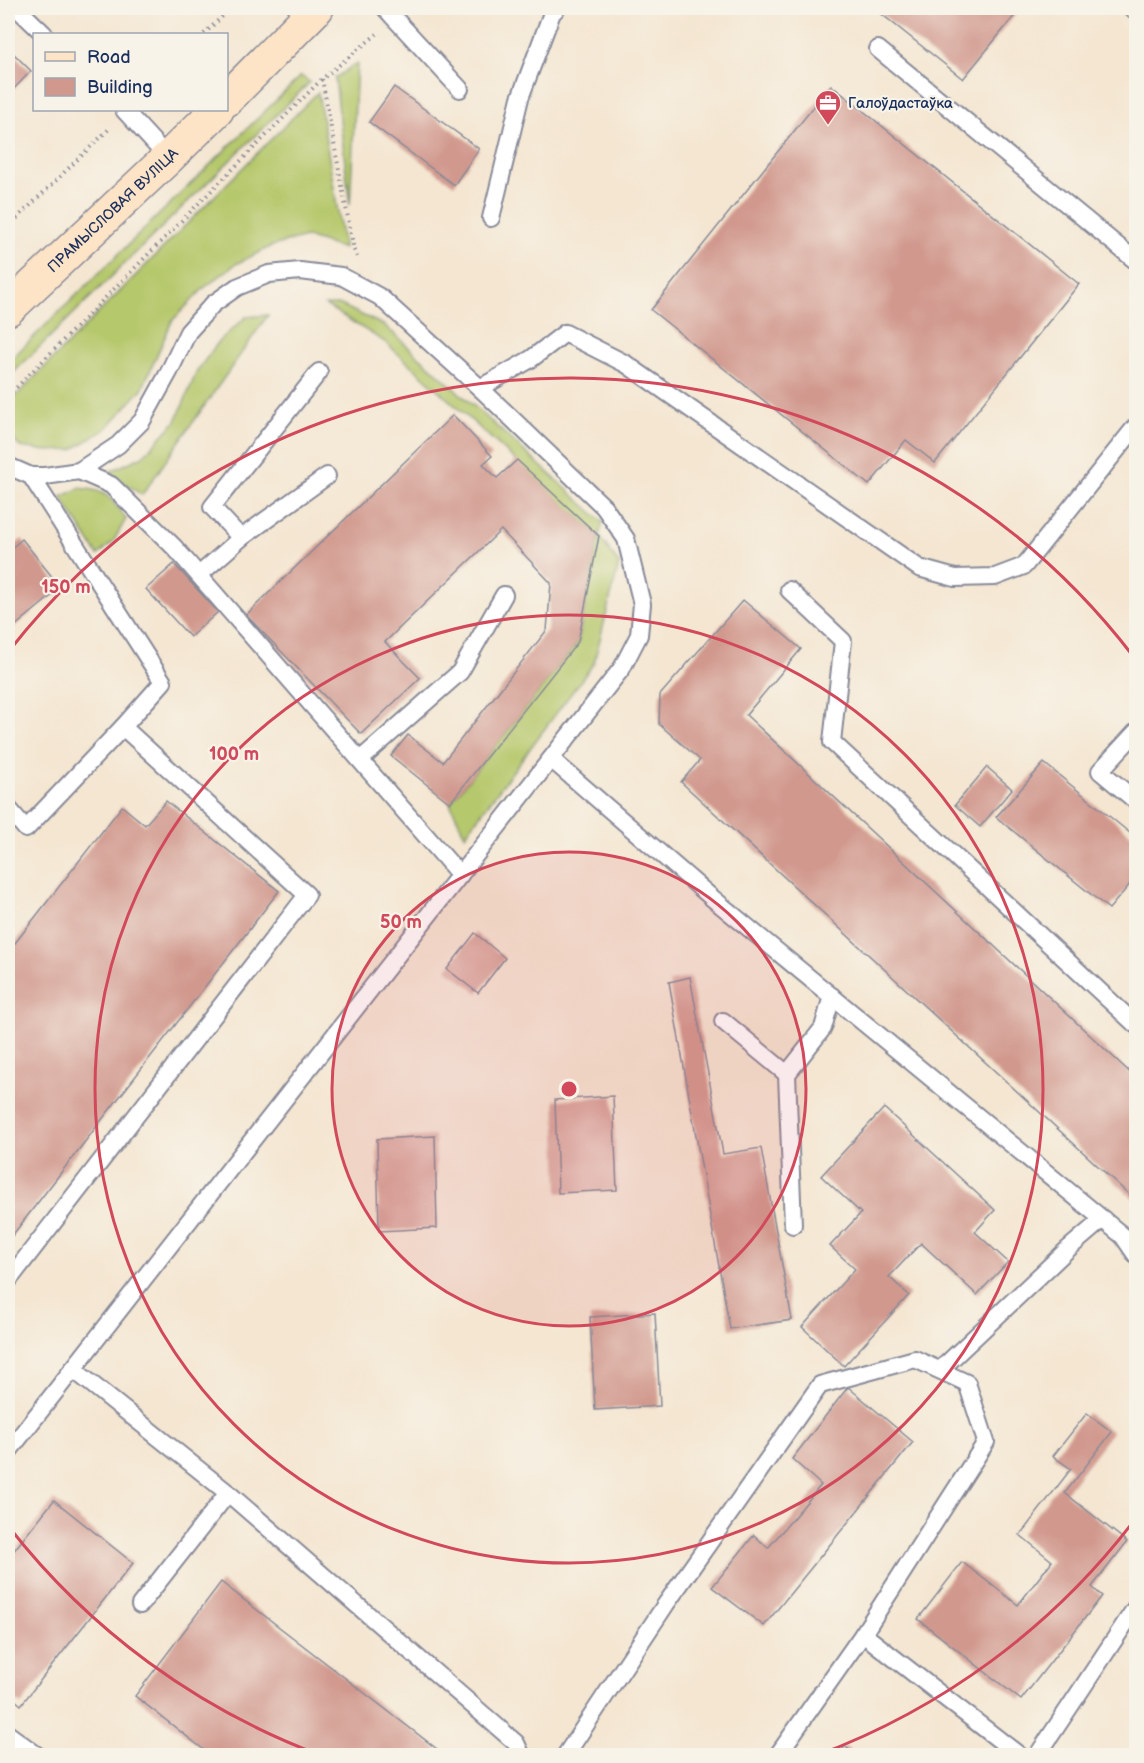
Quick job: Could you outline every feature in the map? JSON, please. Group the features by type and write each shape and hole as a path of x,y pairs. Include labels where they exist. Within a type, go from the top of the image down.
{"main road":[{"path":"228,98 317,8"},
{"name":"ПРАМЫСЛОВАЯ ВУЛІЦА","path":"8,309 216,111"}],"lane":[{"path":"17,8 43,33"},
{"path":"491,218 520,99 552,13 557,8"},
{"path":"390,13 460,89"},
{"path":"878,49 1137,261"},
{"path":"126,111 168,158"},
{"path":"8,466 31,476 79,471 118,445 142,421 170,372 188,332 213,304 237,286 269,274 300,271 341,276 380,297 480,388 604,507 626,539 642,604 639,635 622,668 8,1452"},
{"path":"480,388 531,359 566,333 626,364 919,568 955,578 995,577 1024,566 1137,426"},
{"path":"242,538 212,507 319,372"},
{"path":"79,471 111,485 159,531 460,875"},
{"path":"8,808 26,829 163,682 31,476"},
{"path":"199,575 242,538 327,476"},
{"path":"789,590 843,642 832,742 1137,1025"},
{"path":"360,760 460,672 504,595"},
{"path":"8,1281 307,895 123,727"},
{"path":"1137,732 1100,771 1137,801"},
{"path":"551,759 711,897 1124,1236 1137,1255"},
{"path":"793,1225 787,1074 823,1028 832,996"},
{"path":"723,1021 787,1074"},
{"path":"940,1370 1103,1219"},
{"path":"565,1755 666,1604 820,1385 915,1359 967,1383 986,1442 863,1634 777,1755"},
{"path":"73,1369 228,1493 516,1743 522,1755"},
{"path":"140,1605 228,1493"},
{"path":"1036,1755 1137,1607"},
{"path":"863,1634 1020,1755"},
{"path":"8,1734 38,1755"}],"path":[{"path":"205,33 231,8"},
{"path":"8,396 321,79 390,13"},
{"path":"321,79 354,250 380,297"},
{"path":"8,228 126,111"}],"green space":[{"path":"357,63 350,205 335,78"},
{"path":"301,76 310,82 8,378 8,362"},
{"path":"318,92 344,249 306,237 272,246 236,264 204,288 172,321 142,389 105,430 72,450 47,451 20,447 8,434 8,404"},
{"path":"325,305 341,305 385,326 603,522 599,536 385,342"},
{"path":"268,315 142,495 109,472 143,456 176,421 197,371 219,341 246,317"},
{"path":"80,488 107,496 126,519 113,542 98,555 61,497"},
{"path":"599,536 619,564 594,663 465,835 450,803 578,642"}],"building":[{"path":"874,8 1021,8 963,79"},
{"path":"1117,8 1136,8 1136,23"},
{"path":"8,48 31,71 8,95"},
{"path":"831,85 1079,284 935,463 906,440 869,485 651,310"},
{"path":"394,87 479,149 454,185 369,122"},
{"path":"453,415 492,456 483,464 497,478 517,460 599,536 578,642 450,803 391,756 408,735 443,762 547,630 551,583 501,530 385,642 420,678 361,734 246,615"},
{"path":"22,539 61,588 8,632 8,551"},
{"path":"174,564 218,612 190,637 146,589"},
{"path":"743,600 801,649 746,715 1136,1078 1136,1201 681,782 700,760 659,724 660,695"},
{"path":"1044,763 1136,838 1136,877 1109,909 996,817"},
{"path":"987,767 1012,789 980,827 955,805"},
{"path":"166,801 279,891 8,1241 8,952 122,806 145,825"},
{"path":"475,933 505,958 478,993 447,969"},
{"path":"690,977 723,1154 761,1148 792,1320 730,1329 669,982"},
{"path":"613,1096 617,1190 558,1193 555,1100"},
{"path":"884,1108 995,1210 975,1232 1008,1262 977,1295 921,1243 889,1277 909,1295 844,1366 802,1327 855,1269 830,1246 861,1213 821,1176"},
{"path":"435,1136 437,1228 379,1231 377,1139"},
{"path":"655,1313 660,1406 595,1410 590,1317"},
{"path":"848,1387 913,1442 764,1626 712,1587 754,1535 768,1548 821,1485 792,1459"},
{"path":"1087,1413 1112,1432 1065,1493 1127,1542 1092,1587 1102,1596 1021,1700 918,1619 962,1562 1018,1605 1052,1561 1020,1535 1071,1469 1053,1456"},
{"path":"54,1500 133,1563 21,1705 8,1694 8,1558"},
{"path":"221,1582 446,1756 212,1756 135,1696"},
{"path":"845,1746 856,1756 838,1756"}],"place":[{"name":"Галоўдастаўка","path":"828,126"}]}
